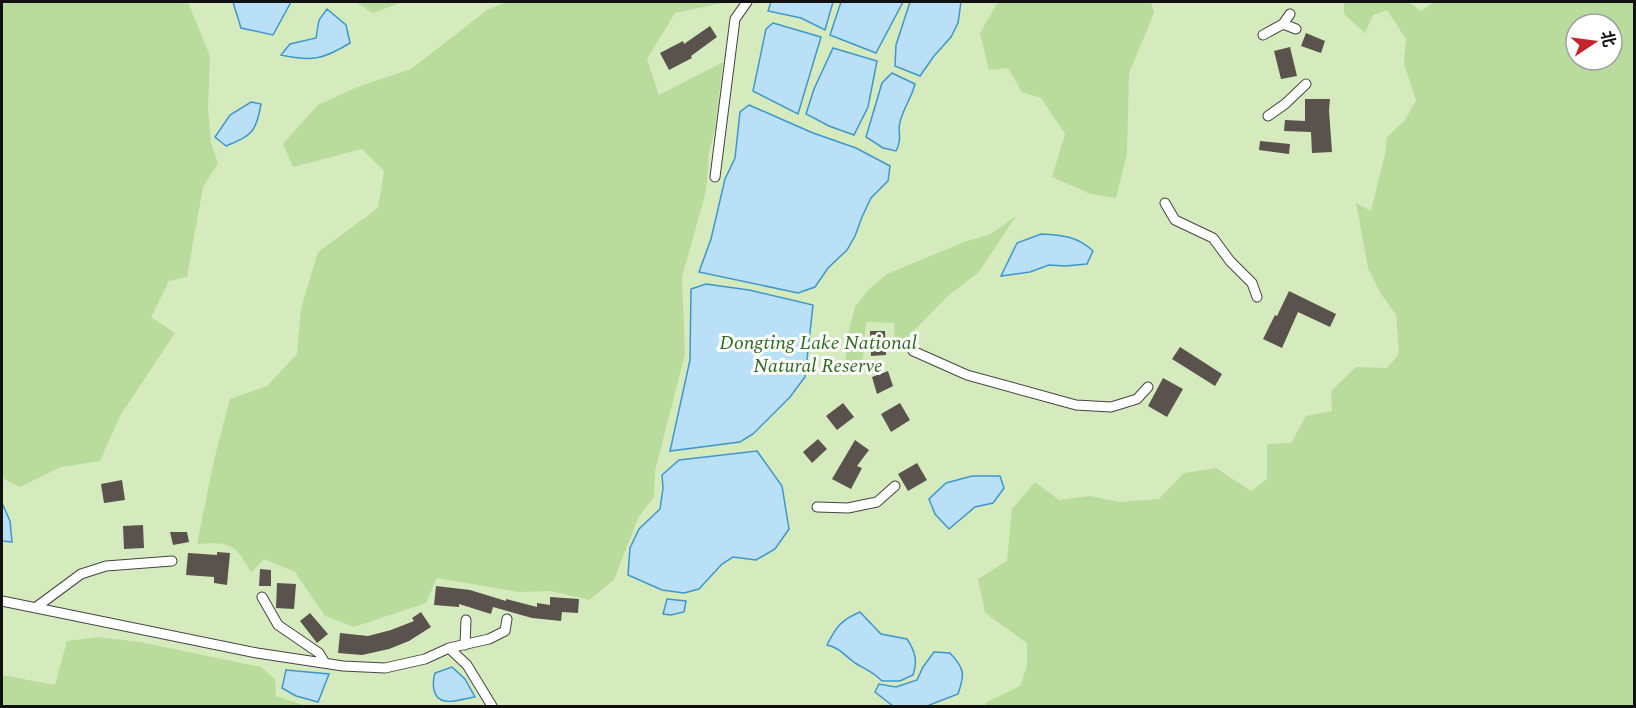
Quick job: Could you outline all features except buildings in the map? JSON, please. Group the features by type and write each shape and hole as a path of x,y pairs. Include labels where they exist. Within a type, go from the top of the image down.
{"street":[{"path":"715,177 735,19 747,2"},
{"path":"1263,35 1283,24 1290,14"},
{"path":"1283,24 1296,29"},
{"path":"1268,116 1306,84"},
{"path":"1166,203 1175,220 1213,238 1230,261 1252,284 1257,297"},
{"path":"913,351 967,375 1076,405 1110,407 1137,399 1148,387"},
{"path":"817,507 848,508 876,502 895,486"},
{"path":"35,608 81,574 105,566 172,561"},
{"path":"262,597 278,625 319,653 325,663"},
{"path":"2,601 257,653 325,663 385,668 425,659 449,648 489,639 505,631 507,619"},
{"path":"465,645 466,620"},
{"path":"449,648 467,665 492,706"}],"green space":[{"name":"Dongting Lake National Natural Reserve","path":"2,2 1634,2 1634,706 2,706"},
{"path":"2,2 188,2 210,56 208,108 211,143 218,163 203,187 187,277 169,281 151,317 175,333 120,416 100,461 61,467 20,487 2,478"},
{"path":"355,2 403,2 373,13"},
{"path":"506,2 727,2 675,13 647,59 659,95 723,62 715,129 709,153 706,192 682,277 685,354 655,471 654,497 638,518 614,580 589,600 551,591 518,592 437,578 426,603 354,627 325,616 295,572 264,559 251,572 240,555 230,546 217,543 197,544 214,460 230,399 267,386 297,354 301,308 318,252 378,208 384,171 362,149 293,167 283,144 318,105 360,86 411,69 487,10"},
{"path":"998,2 1151,2 1154,12 1129,73 1127,154 1116,198 1091,194 1052,177 1065,134 1041,98 1022,92 1008,68 989,70 980,33"},
{"path":"1344,2 1409,2 1421,11 1434,2 1634,2 1634,706 984,706 987,702 1020,686 1027,666 1027,643 985,613 978,579 1007,561 1012,509 1035,482 1059,500 1090,496 1119,502 1159,499 1184,473 1216,468 1251,491 1267,479 1267,444 1291,443 1306,416 1332,411 1331,391 1356,367 1387,368 1399,354 1396,315 1381,294 1368,268 1356,203 1371,211 1387,137 1405,120 1416,100 1404,64 1406,39 1387,10 1373,15 1365,33 1344,14"},
{"path":"1016,216 979,272 949,295 895,350 894,323 866,322 863,359 845,364 849,330 855,307 869,289 887,274 964,242 991,234"},
{"path":"97,637 140,642 261,667 275,679 276,696 306,706 2,706 2,675 55,685 67,641"}],"water":[{"path":"233,2 291,2 273,35 241,28"},
{"path":"771,2 833,2 825,30 801,18 768,11"},
{"path":"841,2 903,2 876,53 830,35"},
{"path":"910,2 961,2 958,23 951,37 920,76 895,66 896,45"},
{"path":"327,9 346,25 350,43 333,53 317,58 281,55 290,44 316,38 319,20"},
{"path":"773,23 821,37 798,114 753,91 766,29"},
{"path":"833,48 877,61 868,107 854,135 806,114 814,89"},
{"path":"892,73 915,84 900,122 896,151 883,148 866,137 882,83"},
{"path":"251,102 261,104 255,127 247,136 226,146 215,137 230,115"},
{"path":"749,105 813,133 856,148 890,166 888,181 871,198 847,250 828,268 815,287 798,293 699,272 711,239 725,179 735,158 740,112"},
{"path":"1041,234 1069,237 1081,242 1093,251 1087,264 1049,265 1030,272 1001,276 1017,243"},
{"path":"706,284 749,290 813,305 805,377 790,397 753,434 740,442 670,451 690,360 691,289"},
{"path":"757,451 782,486 789,529 775,549 756,560 733,557 722,564 699,589 684,593 662,590 628,575 630,548 639,529 660,509 662,475 679,460"},
{"path":"972,476 1000,476 1004,488 993,503 975,507 949,529 935,514 929,499 946,483"},
{"path":"2,503 10,521 12,542 2,541"},
{"path":"667,599 686,601 684,612 663,614"},
{"path":"860,612 881,634 907,639 915,656 913,675 900,681 882,681 839,650 827,645 840,625"},
{"path":"934,652 950,653 959,663 962,681 958,694 927,706 893,706 875,692 879,684 896,687 917,680"},
{"path":"452,667 465,679 475,697 448,701 441,700 435,694 433,681 435,673"},
{"path":"286,670 329,674 318,702 296,696 282,688"}]}
